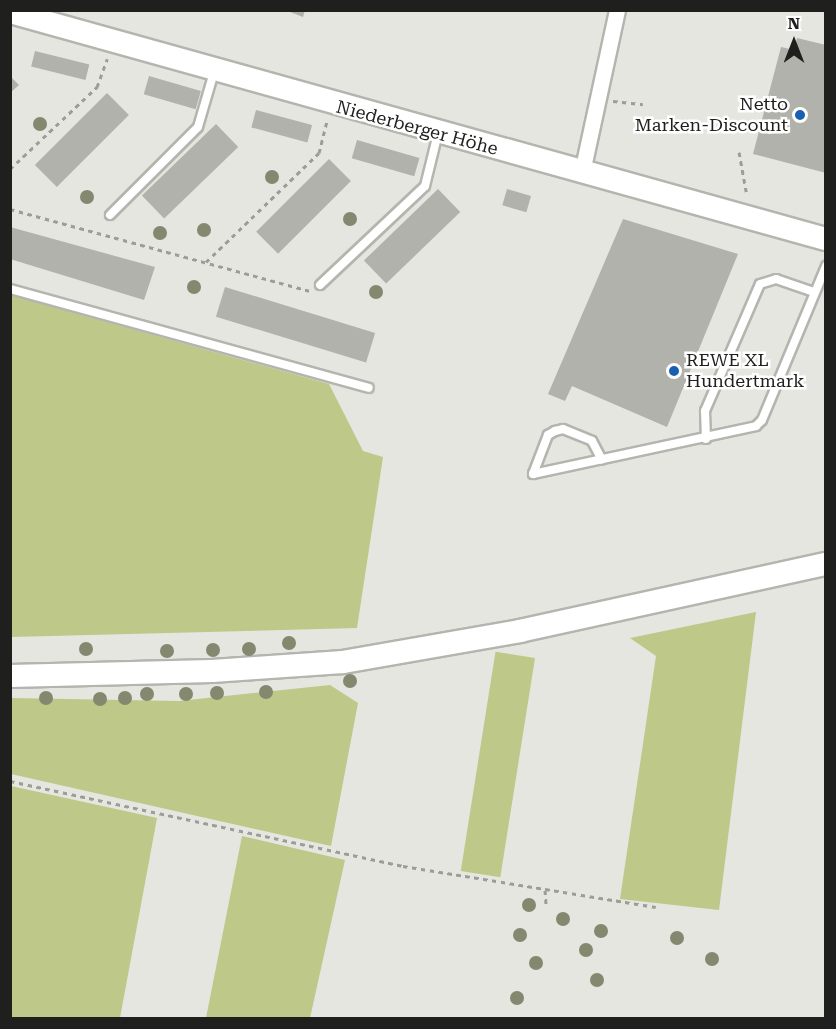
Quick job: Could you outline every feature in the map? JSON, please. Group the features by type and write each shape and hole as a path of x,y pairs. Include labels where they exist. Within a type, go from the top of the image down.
{"street":[{"path":"582,172 617,10"},
{"name":"Niederberger Höhe","path":"10,12 331,104 825,238"},
{"path":"10,676 212,671 343,662 520,631 825,564"}],"lane":[{"path":"110,215 198,127 215,71"},
{"path":"321,285 425,186 438,133"},
{"path":"602,460 592,441 563,429 548,435 533,474 747,431 762,420 825,266"},
{"path":"706,439 705,411 760,284 776,279 814,292"},
{"path":"10,289 369,388"}],"path":[{"path":"10,169 97,87 112,43"},
{"path":"599,100 644,104"},
{"path":"205,263 320,153 331,104"},
{"path":"739,152 747,196"},
{"path":"10,210 321,294 321,285"},
{"path":"10,781 404,866 656,907"},
{"path":"545,890 546,904"}],"green space":[{"path":"10,295 329,384 363,451 383,457 357,628 11,637"},
{"path":"756,612 719,910 620,899 656,656 630,638"},
{"path":"495,652 535,658 500,877 461,871"},
{"path":"330,685 358,703 331,846 11,774 11,698 179,701"},
{"path":"11,786 157,818 120,1018 11,1018"},
{"path":"242,836 345,860 310,1018 206,1018"}],"building":[{"path":"285,10 305,10 303,17"},
{"path":"797,38 826,45 826,173 753,154 781,47 794,50"},
{"path":"35,51 89,65 85,80 31,67"},
{"path":"10,76 19,85 10,93"},
{"path":"149,76 201,91 196,109 144,94"},
{"path":"107,93 129,115 57,187 35,165"},
{"path":"256,110 312,125 307,142 251,127"},
{"path":"216,124 238,147 164,219 142,196"},
{"path":"357,140 419,158 414,176 352,158"},
{"path":"329,159 351,181 278,254 256,232"},
{"path":"438,189 460,212 386,284 364,261"},
{"path":"507,189 531,196 526,212 502,205"},
{"path":"623,219 738,254 667,427 572,386 565,401 548,394"},
{"path":"10,227 155,267 144,300 10,259"},
{"path":"225,287 375,333 366,363 216,317"}],"place":[{"name":"Netto Marken-Discount","path":"800,115"},
{"name":"REWE XL Hundertmark","path":"674,371"}]}
